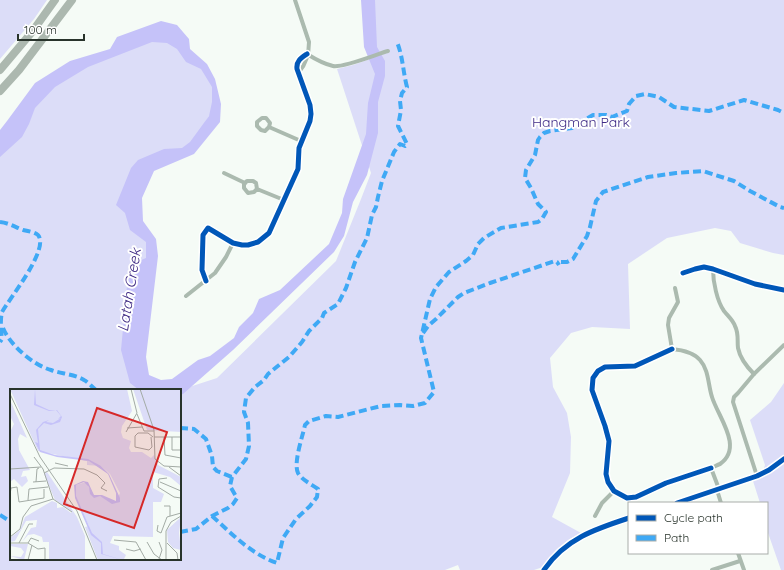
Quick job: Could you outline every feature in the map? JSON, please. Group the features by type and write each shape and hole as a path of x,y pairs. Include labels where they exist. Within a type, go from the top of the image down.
{"highway":[{"path":"0,70 32,32 55,0"},
{"path":"0,92 19,70 72,0"}],"main road":[{"path":"680,502 757,476 769,470 784,459"},
{"path":"544,570 550,561 567,545 600,528 628,518"}],"street":[{"path":"206,281 202,270 203,235 208,228 233,243 248,245 263,239 269,233 298,169 299,148 310,121 311,110 296,67 298,61 307,54 309,42 294,0"},
{"path":"307,54 320,62 335,66 352,63 388,50"},
{"path":"269,127 301,141"},
{"path":"224,173 245,183"},
{"path":"245,183 249,180 253,180 256,183 257,189"},
{"path":"245,183 244,188 248,193 254,192 257,189"},
{"path":"257,189 284,200"},
{"path":"186,296 215,273 226,257 233,243"},
{"path":"683,273 704,267 755,284 784,290"},
{"path":"713,269 713,279 720,303 724,311 735,325 740,354 746,365 754,374"},
{"path":"672,349 668,325 669,318 678,302 675,288"},
{"path":"757,476 733,402 734,397 754,374 784,345"},
{"path":"672,349 682,350 692,354 700,360 707,373 714,404 729,435 730,441 728,454 720,464 711,468 666,483 636,498 627,498 614,491 608,482 606,474 609,441 592,390 593,378 598,371 605,367 635,366 672,349"},
{"path":"711,468 721,502"},
{"path":"595,516 602,503 614,491"},
{"path":"738,554 744,570"},
{"path":"712,570 740,560"}],"green space":[{"path":"0,0 47,0 34,19 0,59"},
{"name":"Hangman Park","path":"369,0 784,0 784,255 740,243 731,231 715,228 667,238 628,264 630,329 592,327 571,333 550,358 553,387 567,413 571,437 570,473 552,517 581,533 568,540 556,550 543,567 534,570 460,570 458,565 445,570 0,570 0,144 29,104 74,68 169,35 205,67 214,83 217,103 187,152 163,157 130,195 151,240 135,336 153,389 10,389 10,560 181,560 181,390 217,378 336,261 371,173 337,69 373,58"},
{"path":"784,383 784,570 781,570 768,533 768,502 760,502 753,481 766,475 764,468 765,465 750,420 771,402"}],"water":[{"name":"Latah Creek","path":"361,0 375,0 377,47 385,61 385,76 378,102 378,133 367,175 353,202 344,236 334,252 233,350 183,394 181,395 181,389 138,389 130,383 121,350 129,265 146,258 146,242 130,230 125,213 116,205 131,168 138,160 164,149 182,148 190,142 209,116 212,102 212,87 201,69 186,62 177,49 167,43 152,42 88,67 55,87 35,108 22,137 0,157 0,130 35,83 70,61 110,49 117,37 161,21 177,25 189,39 190,49 207,64 215,79 221,104 220,122 194,154 154,171 142,198 143,221 156,239 158,256 146,357 149,375 161,380 172,379 198,360 210,356 234,338 239,327 253,313 259,299 280,290 329,244 342,213 343,199 366,134 368,103 375,74 364,47"}],"marked path":[{"path":"181,532 196,529 212,516 233,504 237,498 230,486 232,477 246,459 249,446 248,423 244,412 246,398 268,374 289,357 309,331 322,318 324,313 338,304 346,288 355,262 367,238 382,181 394,152 400,144 405,146 407,144 398,126 401,110 400,101 402,93 407,87 401,53 397,42"},
{"path":"212,516 250,549 277,563 283,538 296,519 317,497 318,489 302,478 298,473 297,468 297,456 305,425 309,421 326,416 338,417 381,406 413,406 425,403 434,392 421,338 430,299 436,287 449,272 473,255 478,244 484,238 501,228 538,222 542,219 546,212 538,204 525,178 526,170 535,155 538,140 544,133 572,128 593,115 606,115 612,117 627,111 629,104 636,96 645,94 659,97 674,107 709,111 744,100 784,113"},
{"path":"561,262 567,262 573,259 587,236 596,201 603,192 648,177 703,171 734,181 784,208"},
{"path":"0,222 35,233 38,235 40,242 34,262 2,312 2,339 0,342"},
{"path":"423,333 428,326 464,293 555,261 559,265"},
{"path":"3,328 11,341 23,354 37,364 80,378 95,389"},
{"path":"181,428 194,429 206,439 212,456 213,467 217,471 232,477"},
{"path":"0,515 10,521"}],"cycle path":[{"path":"206,281 202,270 203,235 208,228 233,243 248,245 258,242 269,233 298,169 299,148 310,121 311,114 310,105 297,69 297,64 299,60 307,54"},
{"path":"683,273 704,267 755,284 784,290"},
{"path":"672,349 635,366 605,367 598,371 593,378 592,390 609,441 606,474 608,482 614,491 627,498 636,497 666,483 711,468"},
{"path":"680,502 757,476 769,470 784,459"},
{"path":"544,570 561,550 582,536 604,526 628,518"}]}
